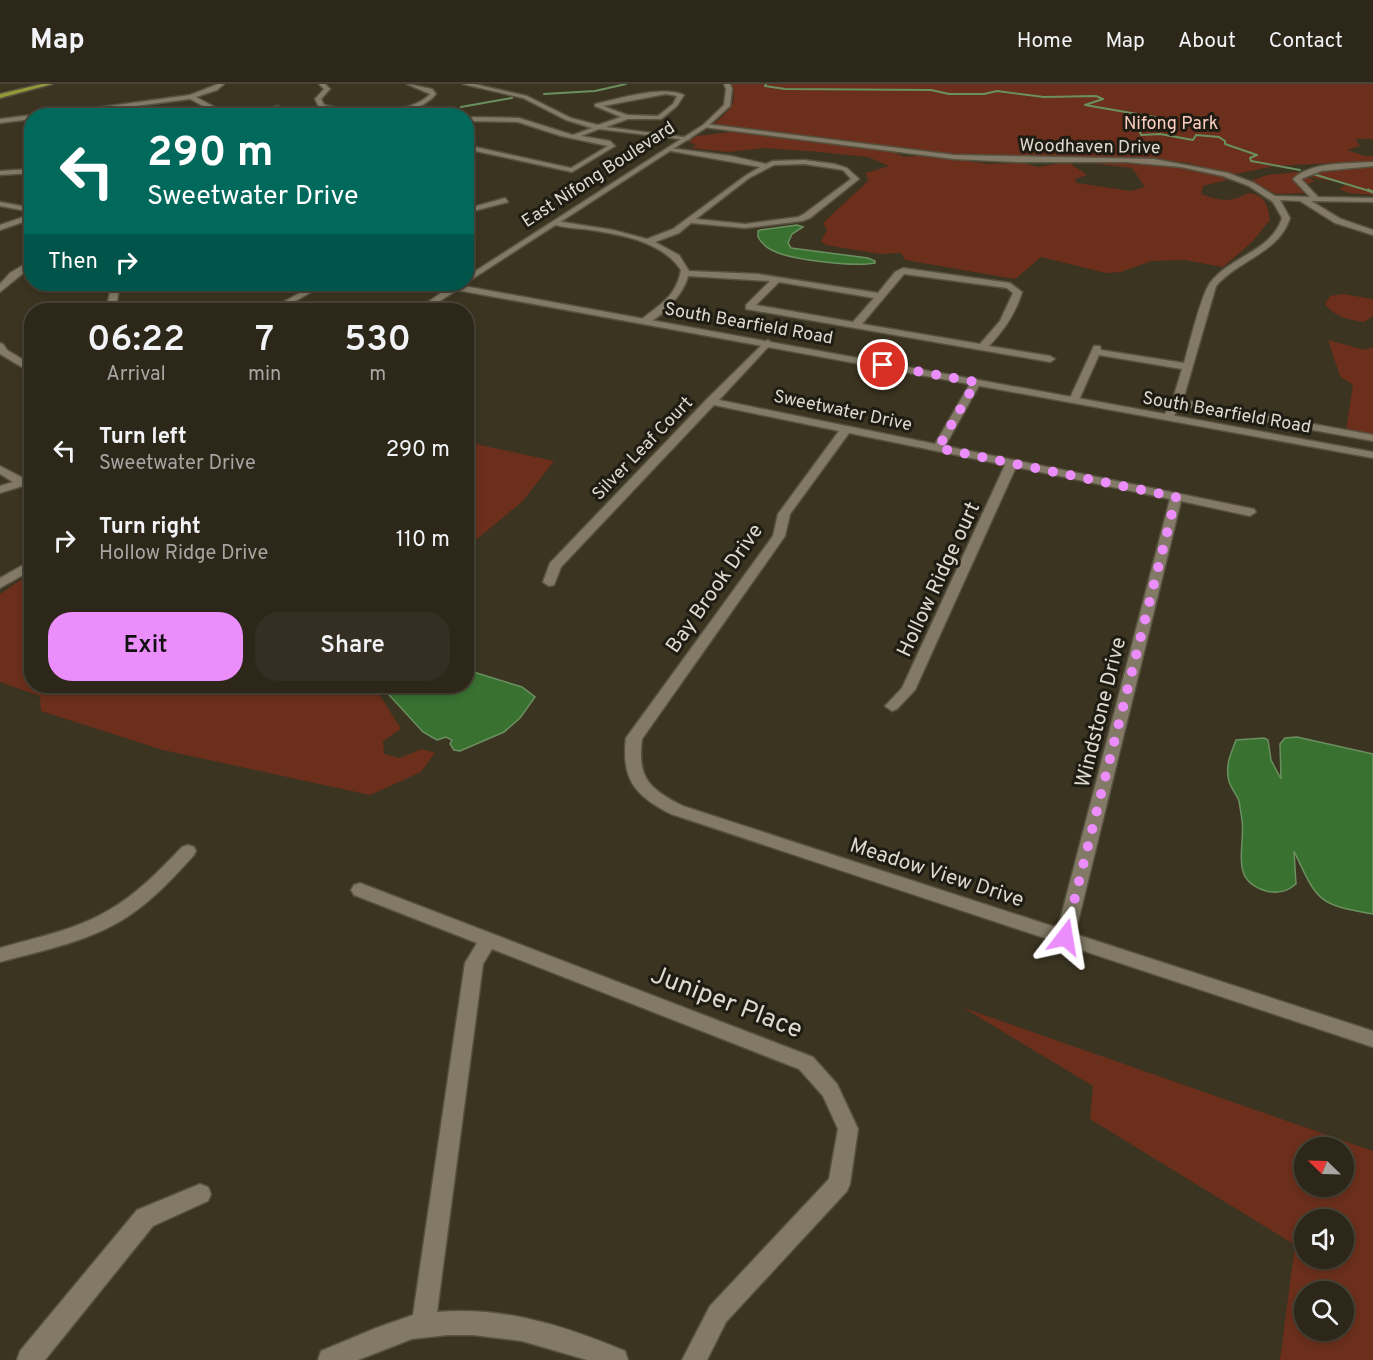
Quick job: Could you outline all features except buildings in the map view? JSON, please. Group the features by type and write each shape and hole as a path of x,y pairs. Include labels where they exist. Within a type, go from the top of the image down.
{"main road":[{"path":"0,95 36,84"},
{"path":"0,95 49,84"}],"street":[{"path":"102,108 191,97 215,89 221,84"},
{"path":"322,84 327,89 318,99 321,106 328,108"},
{"path":"407,108 426,102 433,94 430,90 410,84"},
{"path":"466,84 534,100 572,121 690,136"},
{"path":"477,84 529,95 578,119 601,126"},
{"name":"East Nifong Boulevard","path":"474,276 705,126 727,106 729,89 727,84"},
{"path":"573,137 627,117 659,118 675,105 681,96 666,92 597,105 627,117"},
{"path":"191,97 212,108"},
{"path":"474,118 490,117 519,120 573,137 608,142 612,146 563,175"},
{"path":"0,121 24,118"},
{"name":"Woodhaven Drive","path":"705,126 956,157 1026,161 1123,159 1180,164 1209,170 1248,183 1274,198"},
{"path":"474,149 572,170"},
{"path":"671,149 731,158 765,166 795,162 834,165 845,169 855,180 807,216 799,219 745,226 691,221"},
{"path":"1315,198 1296,179 1301,173 1316,169 1373,164"},
{"path":"650,241 671,234 691,221 747,177 765,166"},
{"path":"0,173 24,172"},
{"path":"1274,198 1373,200"},
{"path":"1168,417 1177,402 1212,286 1223,272 1273,240 1285,228 1286,218 1274,198"},
{"path":"1300,198 1348,226 1373,233"},
{"path":"474,209 505,200"},
{"path":"0,204 24,208"},
{"path":"0,228 24,219"},
{"path":"556,223 611,231 650,241 674,256 682,264 684,274 682,286 675,296 645,321"},
{"path":"0,288 24,267"},
{"path":"855,326 903,271 1010,286 1018,292 1016,298 1004,324 982,347"},
{"path":"684,274 735,273 880,296"},
{"path":"777,279 749,308 1050,359"},
{"name":"South Bearfield Road","path":"474,286 645,321 1373,455"},
{"path":"287,303 308,291"},
{"name":"East Nifong Boulevard","path":"431,303 451,291"},
{"name":"Silver Leaf Court","path":"549,582 555,566 767,343"},
{"path":"1,350 24,365"},
{"path":"1074,400 1096,350 1188,368"},
{"path":"938,448 976,382"},
{"name":"Sweetwater Drive","path":"711,401 1250,512"},
{"path":"1177,402 1373,438"},
{"name":"Bay Brook Drive","path":"635,776 631,758 634,738 779,536 784,514 846,429"},
{"name":"Hollow Ridge ourt","path":"892,706 908,690 1012,464"},
{"path":"0,470 24,480"},
{"path":"0,490 24,482"},
{"name":"Windstone Drive","path":"1065,937 1176,497"},
{"path":"0,584 24,569"},
{"name":"Meadow View Drive","path":"635,776 644,789 657,801 677,810 1373,1039"},
{"path":"0,955 71,934 115,915 159,881 188,851"},
{"name":"Juniper Place","path":"360,890 806,1063 830,1090 848,1130 839,1184 718,1314 694,1360"},
{"path":"423,1325 474,963 489,939"},
{"path":"29,1360 146,1218 200,1194"},
{"path":"330,1360 380,1339 423,1325 483,1322 533,1331 599,1352 615,1360"}],"green space":[{"name":"Nifong Park","path":"731,84 1373,84 1373,139 1355,139 1360,146 1347,150 1373,156 1373,161 1274,166 1231,175 1188,163 1131,157 973,157 713,125 733,103"},
{"path":"731,132 894,152 904,157 924,155 988,164 1022,163 1038,167 1068,162 1087,175 1075,179 1077,183 1131,191 1145,187 1132,168 1090,163 1125,160 1160,163 1230,179 1203,186 1201,194 1225,200 1248,193 1254,194 1265,201 1270,220 1252,242 1223,267 1184,260 1151,261 1121,272 1106,273 1041,257 1015,279 905,260 901,253 880,254 826,245 821,241 827,230 823,223 868,181 866,173 889,166 868,157 820,152 764,148 728,152 691,148 696,145 688,141 697,136"},
{"path":"1373,166 1373,195 1349,193 1339,189 1348,184 1314,178 1305,173 1326,168"},
{"path":"1298,172 1315,181 1303,186 1309,193 1276,194 1251,181 1267,175"},
{"path":"1343,294 1373,299 1373,316 1364,322 1348,319 1333,312 1325,304 1330,296"},
{"path":"1328,340 1365,350 1373,347 1373,434 1346,430 1353,385 1340,376"},
{"path":"474,444 554,461 523,501 474,541"},
{"path":"24,578 24,690 0,682 0,594"},
{"path":"31,693 378,693 401,729 383,741 384,754 400,758 422,749 435,753 421,772 370,795 163,750 41,711 40,696"},
{"path":"964,1008 1333,1137 1294,1137 1294,1197 1354,1197 1354,1144 1373,1151 1373,1360 1280,1360 1294,1253 1294,1269 1354,1269 1354,1209 1294,1209 1294,1244 1090,1119 1093,1086"}],"shaded area":[{"path":"797,225 803,227 792,234 788,243 791,248 868,258 875,263 839,263 796,258 770,249 758,237 760,230"},
{"path":"474,672 522,687 535,697 520,718 504,732 460,751 454,750 450,744 452,740 446,737 437,740 423,732 387,693 474,693"},
{"path":"1297,737 1373,754 1373,914 1340,907 1321,898 1308,880 1294,851 1296,884 1286,891 1270,892 1254,886 1243,871 1241,862 1243,830 1239,801 1228,779 1228,766 1236,740 1264,738 1268,740 1271,760 1281,779 1280,744 1285,738"}],"waterway":[{"path":"544,94 595,91 626,84"},
{"path":"766,84 765,86 785,89 931,90 949,94 984,94 997,91 1044,97 1096,96 1103,99 1085,105 1166,119 1134,125 1138,127 1141,135 1160,134 1193,140 1196,135 1219,137 1225,141 1225,144 1257,155 1250,158 1251,161 1300,170"},
{"path":"461,107 512,98"},
{"path":"1313,174 1373,192 1368,190"}],"route":[{"path":"883,365 976,382 938,448 1176,497 1065,937"}]}
